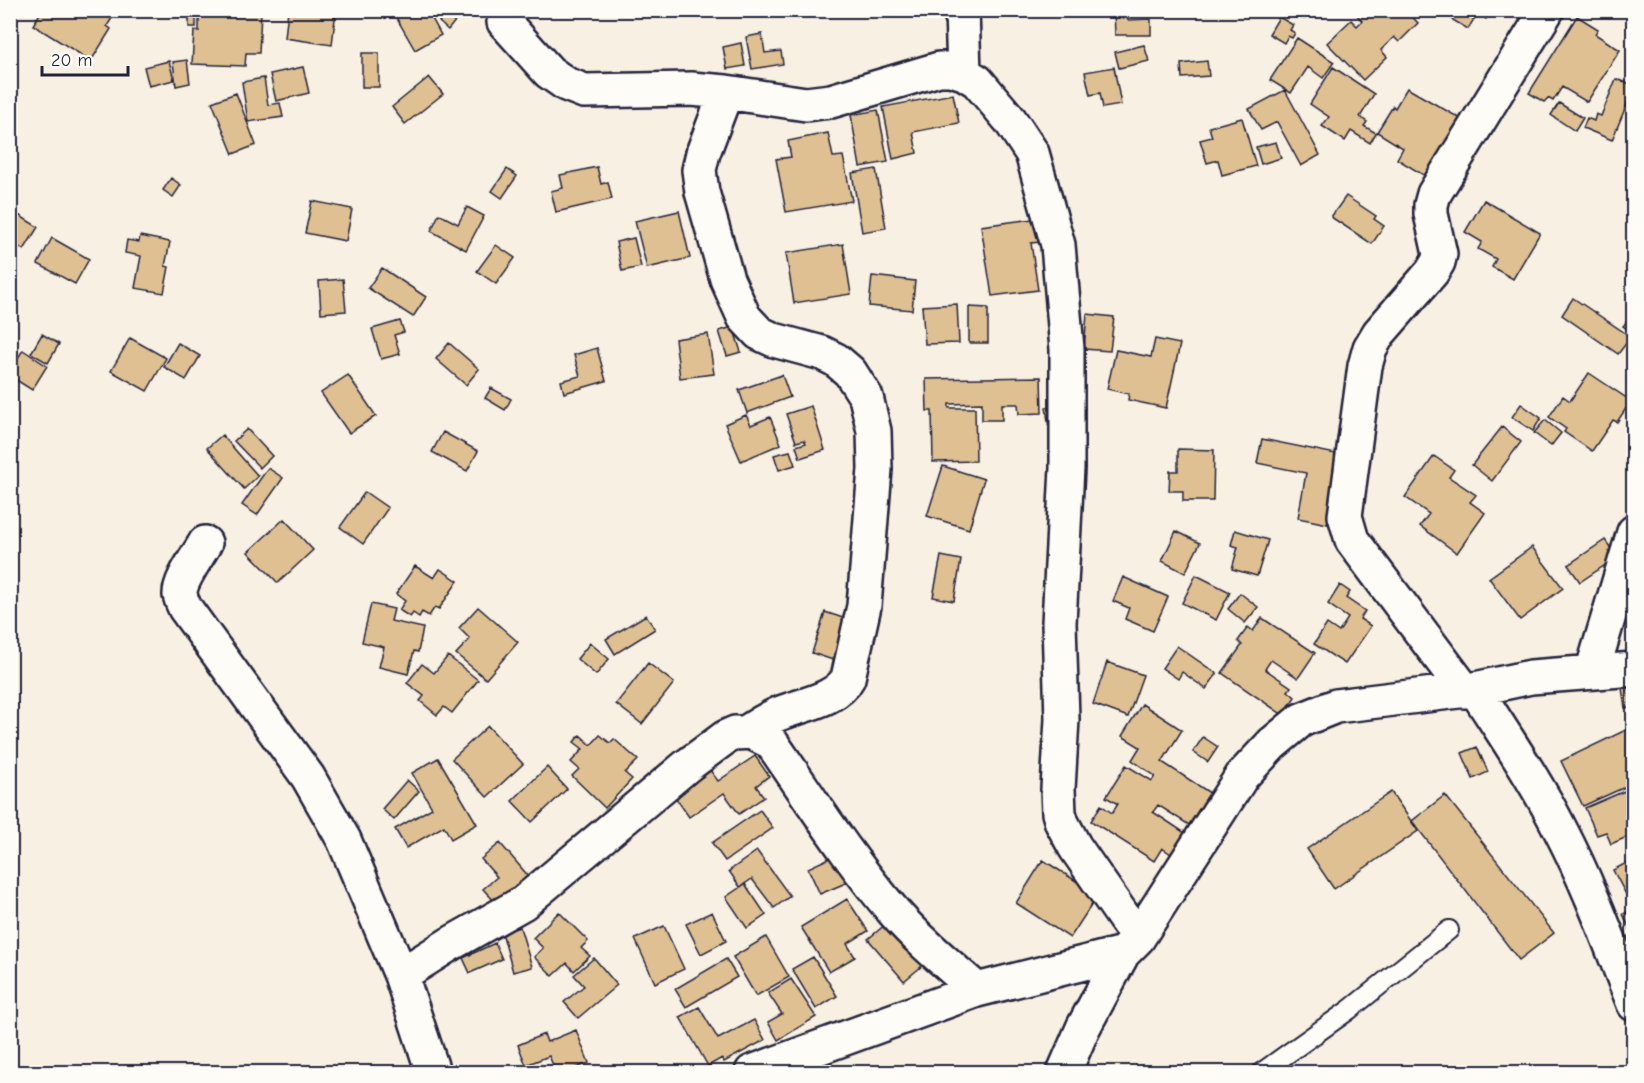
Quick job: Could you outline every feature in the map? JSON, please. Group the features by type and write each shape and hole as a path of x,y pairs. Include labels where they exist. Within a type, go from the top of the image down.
{"street":[{"path":"962,10 964,73"},
{"path":"1547,10 1434,194 1431,214 1440,254 1438,262 1432,272 1378,333 1370,348 1365,366 1345,516 1352,540 1470,690 1524,765 1561,830 1591,892 1634,1004"},
{"path":"504,22 549,72 566,84 584,91 691,89 806,104 831,101 939,69 951,69 964,73 977,81 1004,112 1032,153 1058,244 1067,349 1067,468 1059,623 1062,719 1059,813 1062,823 1130,946"},
{"path":"726,92 703,153 699,177 727,279 744,317 759,333 774,340 822,353 837,360 850,372 866,398 874,431 875,469 864,606 846,683 826,697 776,715 747,732"},
{"path":"1592,672 1634,532"},
{"path":"205,543 182,585 180,593 182,602 309,777 344,840 401,975 433,1072"},
{"path":"1064,1072 1083,1028 1130,946 1242,776 1272,744 1301,720 1336,706 1470,690 1531,677 1634,669"},
{"path":"401,975 523,903 688,765 726,737 735,733 747,732 756,733 771,742 854,861 894,913 977,990"},
{"path":"752,1072 977,990 1130,946"}],"lane":[{"path":"1262,1072 1349,1010 1449,930"}],"building":[{"path":"42,10 117,10 107,26 111,29 91,61 33,25"},
{"path":"129,10 186,10 186,14"},
{"path":"207,10 261,12 259,53 246,53 245,66 192,64 194,31 199,31 199,12 207,12"},
{"path":"288,10 336,10 332,45 285,38"},
{"path":"392,10 434,10 429,13 441,35 415,50"},
{"path":"448,10 464,10 448,30 439,22"},
{"path":"923,10 939,10 938,16 922,13"},
{"path":"1295,10 1314,10 1312,15 1308,12 1304,19 1293,13"},
{"path":"1361,10 1406,10 1418,23 1399,42 1394,37 1381,50 1387,57 1363,80 1327,43 1351,20 1357,26 1362,21 1357,15"},
{"path":"1443,10 1467,10 1476,16 1468,29 1441,13"},
{"path":"1471,10 1491,10 1486,19"},
{"path":"1114,11 1128,11 1128,20 1151,19 1151,35 1115,35"},
{"path":"189,15 196,15 196,27 189,27"},
{"path":"1577,16 1598,29 1595,34 1620,50 1587,102 1562,87 1553,101 1548,98 1544,102 1529,93"},
{"path":"1279,17 1293,25 1290,30 1295,33 1292,38 1288,36 1284,43 1269,34"},
{"path":"762,34 765,53 781,51 783,64 752,69 746,37"},
{"path":"1297,38 1334,62 1323,78 1308,67 1291,93 1270,80"},
{"path":"741,43 745,66 727,69 723,47"},
{"path":"1144,45 1149,61 1119,68 1115,52"},
{"path":"362,53 379,53 379,87 362,87"},
{"path":"187,60 190,83 176,86 173,62"},
{"path":"169,61 174,80 149,86 144,67"},
{"path":"1207,61 1209,76 1182,78 1181,64"},
{"path":"303,67 309,93 276,101 270,74"},
{"path":"1114,67 1121,105 1103,108 1100,93 1090,95 1085,72"},
{"path":"1333,67 1374,94 1360,117 1367,122 1364,126 1376,133 1370,143 1351,131 1345,141 1322,126 1329,117 1310,104"},
{"path":"429,77 443,94 405,124 392,107"},
{"path":"264,78 268,105 280,103 283,117 248,122 242,82"},
{"path":"1616,79 1634,85 1634,87 1612,140 1583,128 1587,118 1594,121 1596,114 1601,116"},
{"path":"1407,88 1463,120 1435,182 1397,159 1403,148 1377,132"},
{"path":"1285,90 1320,155 1301,166 1277,122 1261,130 1249,109"},
{"path":"236,93 256,145 233,154 212,102"},
{"path":"953,94 959,123 913,132 917,153 893,159 883,107"},
{"path":"1559,103 1583,118 1575,131 1551,115"},
{"path":"878,110 888,162 860,167 851,115"},
{"path":"1242,118 1256,166 1222,175 1218,160 1207,163 1200,140 1212,137 1209,127"},
{"path":"828,133 833,157 843,156 852,201 786,212 776,159 791,157 788,141"},
{"path":"1276,142 1281,158 1261,164 1256,147"},
{"path":"597,167 601,184 608,182 612,199 556,212 551,191 563,188 560,175"},
{"path":"507,169 517,176 502,198 492,191"},
{"path":"876,169 886,228 862,232 852,173"},
{"path":"171,178 181,185 173,197 163,190"},
{"path":"1346,196 1376,216 1374,219 1384,226 1372,244 1331,217"},
{"path":"1484,200 1540,233 1513,279 1492,267 1496,259 1478,249 1482,242 1465,232"},
{"path":"312,201 352,209 346,241 305,233"},
{"path":"467,207 484,216 466,250 431,231 439,214 458,224"},
{"path":"12,211 38,227 24,250 10,242 10,213"},
{"path":"679,211 690,258 647,268 635,221"},
{"path":"1047,217 1050,241 1031,243 1038,290 992,296 981,226"},
{"path":"140,236 170,242 165,266 169,267 164,293 135,288 141,256 125,253 127,240 139,242"},
{"path":"52,238 89,259 75,284 38,264"},
{"path":"634,238 641,267 622,271 616,242"},
{"path":"843,244 851,294 794,303 786,253"},
{"path":"496,245 515,258 496,284 477,271"},
{"path":"382,268 426,297 413,317 368,288"},
{"path":"872,276 915,281 912,310 869,306"},
{"path":"343,279 346,311 321,313 319,281"},
{"path":"1573,298 1631,337 1618,354 1562,315"},
{"path":"957,304 959,343 925,344 922,306"},
{"path":"969,307 988,308 988,343 969,343"},
{"path":"1634,313 1634,334 1623,326"},
{"path":"1087,314 1114,317 1110,351 1084,349"},
{"path":"400,321 404,332 394,335 400,354 381,359 372,329"},
{"path":"733,327 741,352 727,356 719,331"},
{"path":"42,334 59,344 48,363 31,353"},
{"path":"708,334 714,374 680,378 675,339"},
{"path":"130,338 166,358 147,391 111,371"},
{"path":"1155,339 1180,344 1166,408 1128,400 1129,394 1107,389 1116,350 1151,357"},
{"path":"178,343 200,356 186,380 164,367"},
{"path":"449,343 479,369 466,385 436,359"},
{"path":"597,348 606,381 564,393 561,381 580,376 574,355"},
{"path":"23,350 47,366 32,390 10,376 10,370"},
{"path":"1589,373 1631,401 1617,422 1613,420 1592,451 1564,432 1566,429 1549,417 1563,396 1570,401"},
{"path":"348,375 376,416 349,433 321,393"},
{"path":"782,375 790,397 747,413 739,390"},
{"path":"1041,377 1042,413 1019,414 1018,404 1002,404 1002,420 982,420 982,403 949,404 949,408 975,408 976,461 933,462 932,411 927,411 926,379"},
{"path":"491,388 511,399 505,410 485,398"},
{"path":"1521,404 1541,418 1533,431 1512,417"},
{"path":"1056,405 1051,444 1046,407"},
{"path":"811,406 825,450 800,458 796,446 806,443 804,440 796,442 786,414"},
{"path":"746,415 751,425 770,417 781,444 741,461 725,424"},
{"path":"1545,420 1561,433 1551,446 1534,433"},
{"path":"1502,427 1521,442 1492,481 1472,465"},
{"path":"247,429 272,456 260,468 234,441"},
{"path":"443,432 478,451 467,471 432,452"},
{"path":"222,435 258,476 244,489 207,448"},
{"path":"1262,439 1341,455 1328,524 1298,518 1306,473 1257,463"},
{"path":"1178,449 1214,450 1213,501 1183,501 1183,491 1169,491 1170,471 1178,471"},
{"path":"790,451 795,465 779,470 774,455"},
{"path":"1434,456 1454,470 1449,477 1476,495 1470,502 1485,513 1457,553 1420,526 1429,514 1405,497"},
{"path":"943,466 984,479 969,529 927,516"},
{"path":"268,468 283,478 257,515 242,505"},
{"path":"365,492 388,508 363,544 340,527"},
{"path":"284,519 313,550 278,583 248,552"},
{"path":"1235,530 1268,540 1257,576 1232,569 1238,547 1231,545"},
{"path":"1176,531 1200,543 1185,573 1162,561"},
{"path":"1605,540 1617,557 1580,582 1568,565"},
{"path":"1532,547 1563,588 1520,620 1489,578"},
{"path":"941,556 961,560 954,601 933,597"},
{"path":"415,566 434,578 440,569 458,581 439,609 435,607 429,616 422,612 419,617 413,613 410,617 399,610 405,601 396,594"},
{"path":"1196,575 1230,592 1216,620 1182,603"},
{"path":"1123,577 1168,597 1153,631 1125,619 1129,608 1113,601"},
{"path":"1340,585 1350,592 1346,598 1365,611 1360,619 1371,626 1345,664 1314,644 1327,624 1339,632 1348,618 1328,604"},
{"path":"1240,593 1258,607 1245,623 1228,609"},
{"path":"1634,594 1634,618 1623,617"},
{"path":"371,604 394,609 391,621 423,628 418,652 414,651 408,674 379,667 384,647 362,642"},
{"path":"478,607 518,642 486,679 456,654 470,639 459,628"},
{"path":"825,612 858,623 845,664 812,653"},
{"path":"646,615 655,629 615,654 606,639"},
{"path":"1262,618 1315,653 1298,678 1271,660 1265,669 1291,687 1288,691 1295,697 1283,715 1222,673 1242,645 1238,641 1248,627 1253,631"},
{"path":"590,643 609,659 596,675 577,659"},
{"path":"1177,646 1217,674 1206,689 1182,672 1178,679 1162,668"},
{"path":"448,656 478,680 452,713 444,707 437,715 420,701 424,696 407,683 422,664 434,673"},
{"path":"1107,662 1143,675 1128,717 1093,704"},
{"path":"648,663 674,683 642,724 616,704"},
{"path":"1634,687 1634,707 1625,708 1622,688"},
{"path":"1142,704 1182,730 1162,762 1210,793 1189,825 1158,805 1153,812 1185,833 1171,854 1162,848 1154,861 1091,821 1101,805 1112,813 1118,804 1106,797 1126,765 1152,781 1155,776 1132,760 1140,747 1122,736"},
{"path":"488,726 523,764 487,797 452,759"},
{"path":"1630,728 1634,736 1634,783 1583,806 1561,761"},
{"path":"580,735 591,745 600,735 610,743 614,739 638,760 625,773 632,779 605,808 572,776 579,769 571,762 583,749 574,742"},
{"path":"1203,737 1218,747 1208,762 1193,752"},
{"path":"1477,747 1488,772 1473,779 1462,753"},
{"path":"755,756 769,776 756,786 764,797 739,814 724,793 689,817 671,791 707,766 718,781"},
{"path":"438,758 477,824 451,839 444,826 406,848 395,829 432,808 412,773"},
{"path":"547,767 567,789 532,822 512,801"},
{"path":"407,780 419,791 394,820 382,809"},
{"path":"1634,787 1634,834 1611,844 1606,832 1597,835 1585,808"},
{"path":"1391,792 1418,831 1334,889 1307,849"},
{"path":"1445,795 1554,933 1519,960 1412,821"},
{"path":"760,810 773,828 725,861 712,843"},
{"path":"500,843 530,878 498,905 483,889 497,877 481,859"},
{"path":"757,851 790,896 774,908 752,879 740,887 729,871"},
{"path":"836,855 848,882 820,894 808,868"},
{"path":"1634,859 1634,900 1630,902 1613,870"},
{"path":"1043,860 1098,895 1070,938 1016,903"},
{"path":"745,884 766,915 747,928 726,897"},
{"path":"847,899 868,931 847,944 855,957 829,972 801,927"},
{"path":"1634,909 1634,938 1623,914"},
{"path":"559,912 588,941 581,948 590,956 574,971 567,963 553,976 534,957 543,948 533,938"},
{"path":"712,912 726,941 701,954 686,924"},
{"path":"892,919 928,961 904,981 868,939"},
{"path":"664,926 684,969 655,983 635,939"},
{"path":"520,927 532,967 513,972 502,932"},
{"path":"766,937 789,977 756,996 733,957"},
{"path":"495,943 502,959 470,973 463,958"},
{"path":"813,957 837,996 816,1009 792,969"},
{"path":"594,958 617,985 578,1018 564,1002 584,986 574,975"},
{"path":"726,959 737,977 686,1007 675,989"},
{"path":"791,979 816,1017 778,1040 768,1022 782,1014 768,993"},
{"path":"699,1007 718,1039 754,1020 765,1040 724,1062 722,1058 708,1066 680,1017"},
{"path":"576,1030 589,1063 565,1072 556,1072 549,1056 526,1065 518,1045 544,1034 547,1042"}]}
